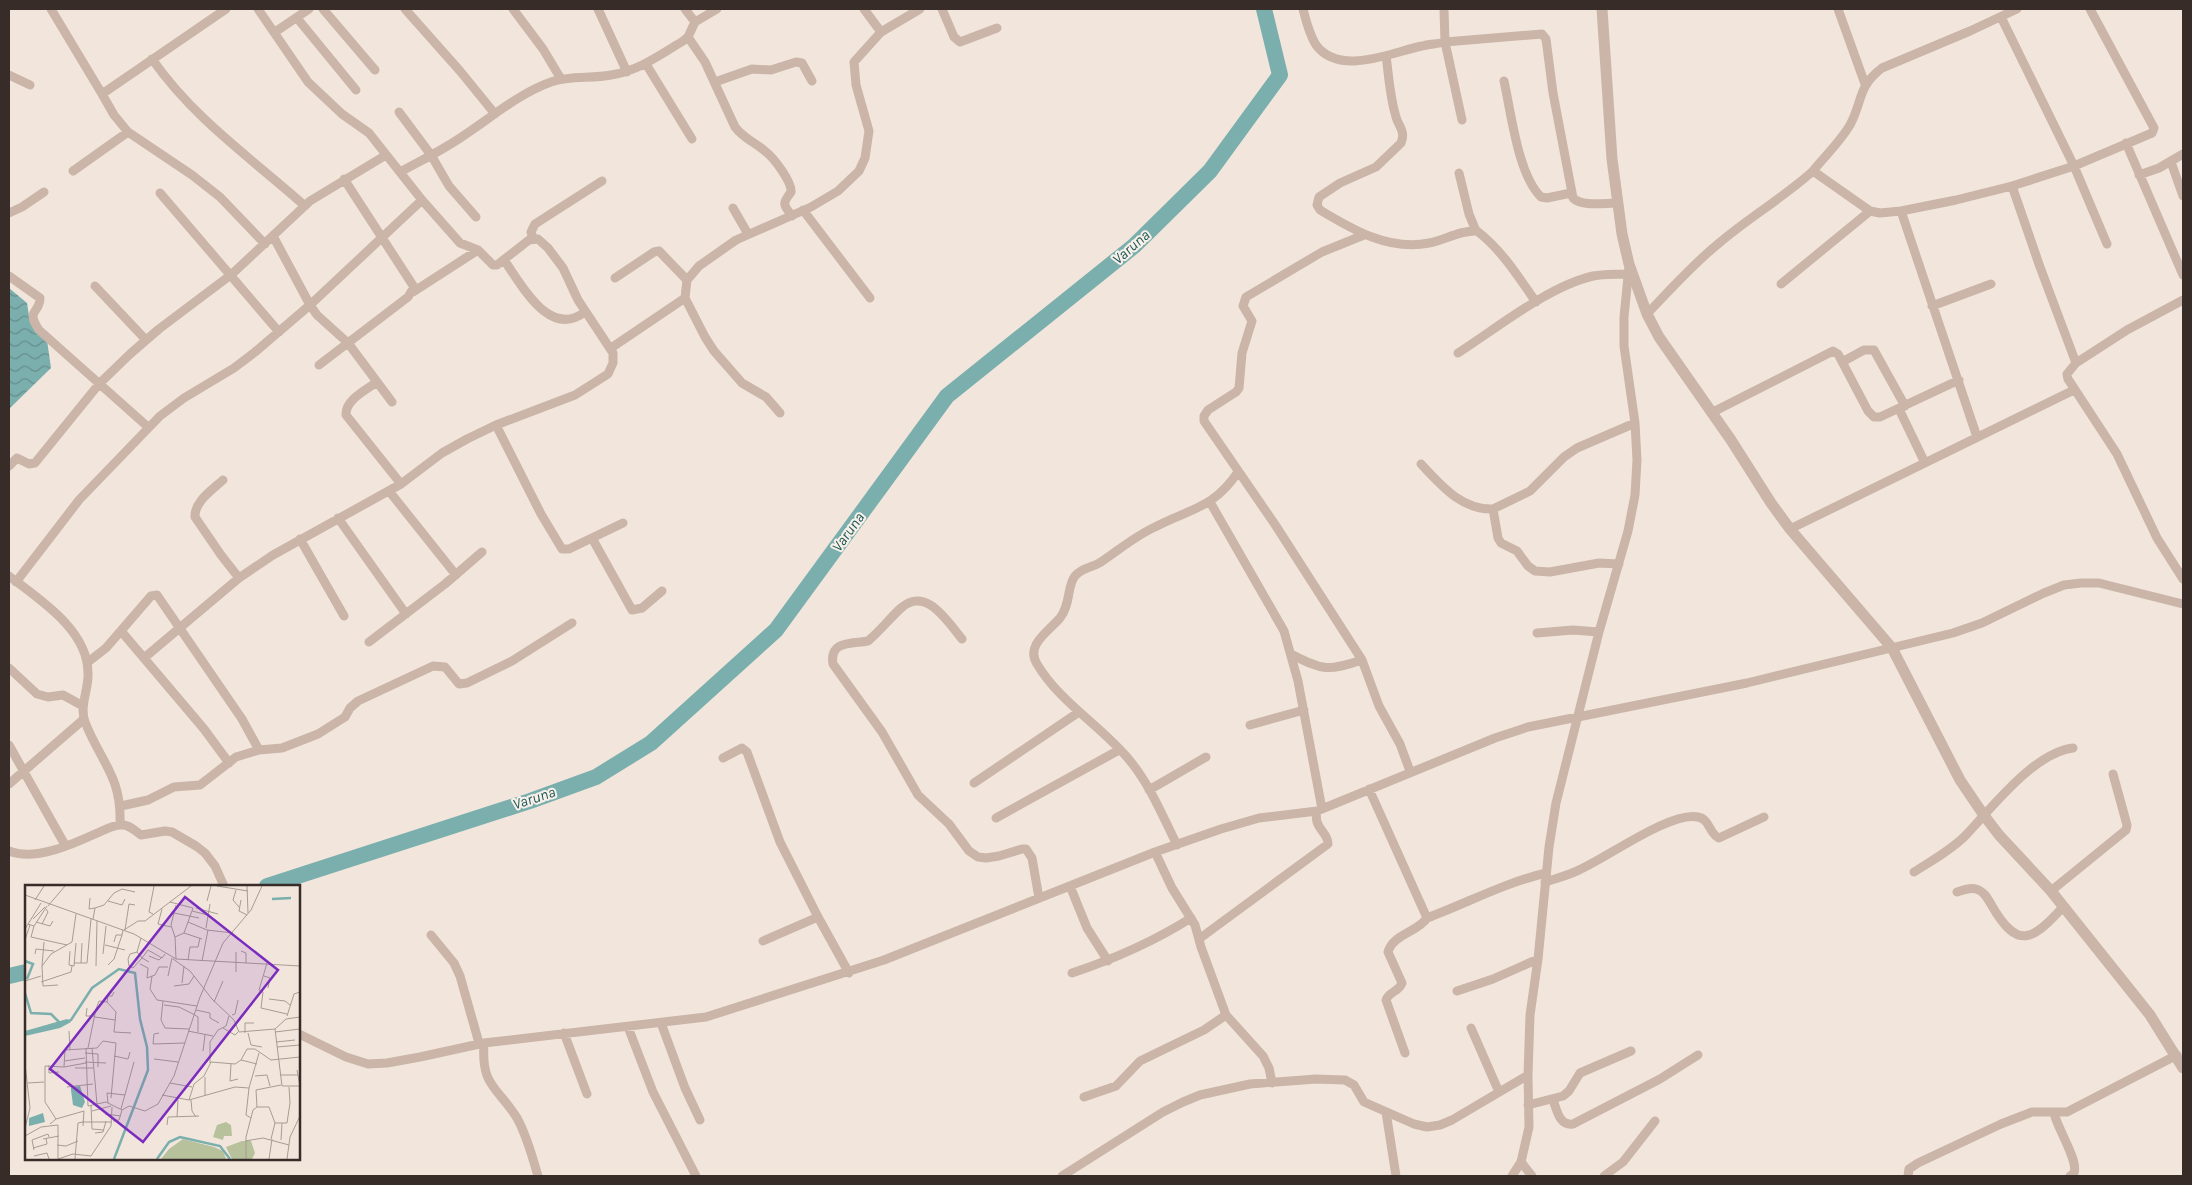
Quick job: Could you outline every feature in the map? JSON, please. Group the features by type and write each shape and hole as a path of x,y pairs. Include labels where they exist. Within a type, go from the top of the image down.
{"street":[{"path":"51,9 114,115 128,132 192,175 220,197 265,244"},
{"path":"102,94 226,9"},
{"path":"258,9 308,82 342,114 369,133 422,200 460,243 478,250 493,265 504,260 533,238"},
{"path":"275,32 309,9"},
{"path":"323,9 375,70"},
{"path":"513,9 543,49 561,79"},
{"path":"598,9 627,72"},
{"path":"685,9 696,22"},
{"path":"400,172 431,156 535,89 569,77 609,76 627,72 646,64 688,37 696,22 717,9"},
{"path":"864,9 881,32"},
{"path":"780,413 766,396 742,383 714,351 685,298 687,280 699,266 748,234 804,210 838,192 850,182 859,171 865,158 870,131 856,85 854,62 881,32 920,9"},
{"path":"942,9 954,37 960,42 997,28"},
{"path":"1303,9 1310,34 1318,47 1331,56 1347,61 1364,61 1445,42 1538,33 1545,36 1571,193 1576,202 1617,203"},
{"path":"1444,9 1445,42 1462,120"},
{"path":"1602,9 1612,159 1617,203 1629,269 1646,314 1673,359 1790,529 1892,648 1960,780 1983,814 1999,835 2051,891 2150,1015 2177,1055 2183,1068"},
{"path":"1838,9 1865,84"},
{"path":"1646,314 1718,243 1791,190 1813,171 1848,128 1855,115 1860,94 1865,84 1882,68 2017,9"},
{"path":"1813,171 1870,211 1880,213 1901,211 1964,199 2012,186 2074,166 2152,133 2154,128 2090,9"},
{"path":"405,10 455,64 495,114"},
{"path":"2000,17 2074,166 2107,244"},
{"path":"297,18 356,90"},
{"path":"688,37 715,82 738,131 749,142 768,153 790,184 791,192 784,203 792,216"},
{"path":"1386,56 1394,105 1403,131 1402,143 1376,167 1340,183 1319,196 1316,201 1320,210 1364,235 1390,243 1429,243 1461,233 1476,231"},
{"path":"152,59 171,86 213,130 305,206"},
{"path":"715,82 752,69 771,70 796,62 802,64 812,81"},
{"path":"646,64 692,139"},
{"path":"9,75 30,84"},
{"path":"1504,81 1521,160 1531,184 1541,197 1547,198 1571,193"},
{"path":"399,112 431,156 449,186 476,217"},
{"path":"73,171 128,132"},
{"path":"2126,143 2183,275"},
{"path":"2139,175 2171,162 2183,154"},
{"path":"9,466 18,458 29,464 35,463 99,384 146,340 232,274 305,206 344,179 386,155"},
{"path":"2171,162 2183,196"},
{"path":"1459,173 1469,214 1476,231 1486,238 1508,262 1536,302"},
{"path":"344,179 412,282 413,292"},
{"path":"144,658 239,578 300,539 401,484 442,454 496,425 563,400 596,384 608,374 614,363 611,348 585,312 563,268 543,242 533,238 531,232 534,224 602,181"},
{"path":"2012,186 2076,363"},
{"path":"9,213 22,207 44,192"},
{"path":"160,193 232,274 279,332"},
{"path":"120,824 121,806 111,772 97,749 84,719 83,706 88,677 88,662 83,648 66,624 13,579 79,500 148,427 184,398 234,368 279,332 422,200"},
{"path":"733,208 748,234"},
{"path":"804,210 870,298"},
{"path":"1782,284 1870,211"},
{"path":"1901,211 1978,437"},
{"path":"1364,235 1322,252 1243,300 1243,306 1252,321 1242,353 1239,388 1236,392 1208,410 1204,420 1276,526 1362,660 1379,706 1400,744 1410,771"},
{"path":"273,236 317,315 348,342 392,402"},
{"path":"319,366 413,292 478,250"},
{"path":"615,278 654,252 659,251 687,280"},
{"path":"504,260 543,311 566,320 585,312"},
{"path":"1458,353 1536,302 1575,282 1593,276 1629,269"},
{"path":"1512,1176 1521,1162 1529,1127 1530,1015 1556,803 1599,632 1628,531 1635,495 1637,460 1635,423 1624,346 1624,317 1629,269"},
{"path":"9,276 40,298 39,305 33,313 33,319 39,330 148,427"},
{"path":"1932,306 1991,284"},
{"path":"95,286 146,340"},
{"path":"611,348 685,298"},
{"path":"2183,300 2127,330 2076,363 2067,374 2074,390 2117,454 2157,538 2183,579"},
{"path":"1842,362 1864,350 1874,350 1902,407 1925,463"},
{"path":"1711,412 1833,351 1838,354 1868,411 1874,417 1880,417 1959,380"},
{"path":"377,382 349,403 346,408 346,414 401,484"},
{"path":"1790,529 2074,390"},
{"path":"1421,464 1441,486 1463,502 1482,510 1493,509 1530,491 1564,457 1577,448 1635,423"},
{"path":"496,425 562,549 569,549 623,523"},
{"path":"1177,845 1149,790 1130,761 1079,712 1042,672 1035,662 1032,652 1036,644 1061,616 1067,604 1070,585 1074,576 1084,568 1100,563 1154,527 1210,502 1224,491 1238,472"},
{"path":"223,480 198,504 195,517 239,578"},
{"path":"389,490 456,575"},
{"path":"1199,939 1328,844 1328,840 1316,822 1319,810 1304,710 1291,654 1281,623 1271,609 1210,502"},
{"path":"1493,509 1498,538 1501,543 1516,552 1535,571 1550,572 1599,563 1619,564"},
{"path":"338,518 406,614"},
{"path":"592,538 632,610 642,608 662,590"},
{"path":"300,539 344,616"},
{"path":"369,642 456,575 482,552"},
{"path":"300,1034 368,1064 387,1063 420,1057 482,1043 706,1017 849,972 1155,852 1240,822 1319,810 1410,771 1528,727 1576,719 1747,683 1953,633 2064,585 2081,583 2099,584 2183,604"},
{"path":"88,662 106,648 154,594 161,599 242,719 259,750"},
{"path":"962,638 939,611 927,602 910,601 868,641 848,642 835,651 832,656 833,664 889,743 918,795 949,824 969,851 978,857 999,856 1022,848 1026,849 1032,858 1039,898"},
{"path":"121,806 148,800 174,787 193,787 200,784 236,757 259,750 282,748 318,734 345,717 350,708 358,701 433,666 444,668 459,684 467,683 512,661 572,623"},
{"path":"1537,633 1573,630 1599,632"},
{"path":"121,631 216,744 228,763"},
{"path":"1291,654 1321,669 1342,666 1362,660"},
{"path":"9,668 37,694 48,698 63,695 83,706"},
{"path":"1250,725 1304,710"},
{"path":"974,783 1079,712"},
{"path":"9,784 84,719"},
{"path":"9,745 65,845"},
{"path":"723,758 738,748 742,748 747,752 780,842 818,917 849,972"},
{"path":"1914,872 1958,842 2007,791 2048,758 2066,749 2073,748"},
{"path":"996,818 1119,750"},
{"path":"1149,790 1206,757"},
{"path":"2051,891 2126,830 2127,825 2113,774"},
{"path":"1369,789 1427,918"},
{"path":"1405,1053 1386,1000 1402,984 1395,965 1389,956 1388,948 1404,933 1423,923 1427,918 1457,907 1507,884 1580,870 1657,828 1684,817 1702,818 1706,821 1713,834 1719,838 1764,817"},
{"path":"9,851 23,855 65,845 120,824 128,826 141,835 147,836 165,831 172,832 205,853 215,866 224,885"},
{"path":"1155,852 1172,888 1191,918 1226,1016 1263,1056 1269,1068 1272,1083"},
{"path":"1070,886 1087,928 1108,961"},
{"path":"1957,892 1970,888 1977,889 1984,894 2001,923 2018,936 2033,934 2042,928 2063,906"},
{"path":"764,941 818,917"},
{"path":"1072,973 1108,961 1149,942 1191,918"},
{"path":"430,935 454,963 460,976 482,1043 486,1076 495,1092 516,1116 524,1131 538,1176"},
{"path":"1457,991 1493,979 1538,959"},
{"path":"1084,1097 1116,1086 1140,1061 1204,1030 1226,1016"},
{"path":"661,1023 682,1081 700,1120"},
{"path":"628,1027 653,1092 696,1176"},
{"path":"1471,1028 1499,1092"},
{"path":"564,1033 586,1094"},
{"path":"1528,1105 1553,1100 1568,1090 1580,1073 1631,1051"},
{"path":"1553,1100 1559,1117 1563,1122 1568,1125 1573,1124 1660,1079 1698,1055"},
{"path":"1908,1176 1909,1169 1918,1163 2001,1124 2032,1112 2067,1112 2177,1055"},
{"path":"1062,1176 1182,1102 1224,1090 1316,1079 1345,1080 1354,1086 1364,1102 1414,1124 1427,1127 1440,1126 1528,1075"},
{"path":"1386,1112 1396,1176"},
{"path":"2054,1113 2058,1127 2076,1165 2074,1174 2070,1176"},
{"path":"1604,1176 1623,1162 1654,1121"},
{"path":"1521,1162 1532,1176"}],"water":[{"path":"9,288 27,303 30,322 47,340 51,368 9,409"}],"waterway":[{"name":"Varuna","path":"270,885 530,801 596,777 651,743 776,630 947,396 1134,246 1210,171 1280,75 1264,9"},
{"name":"Varuna","path":"9,976 25,972"}]}
